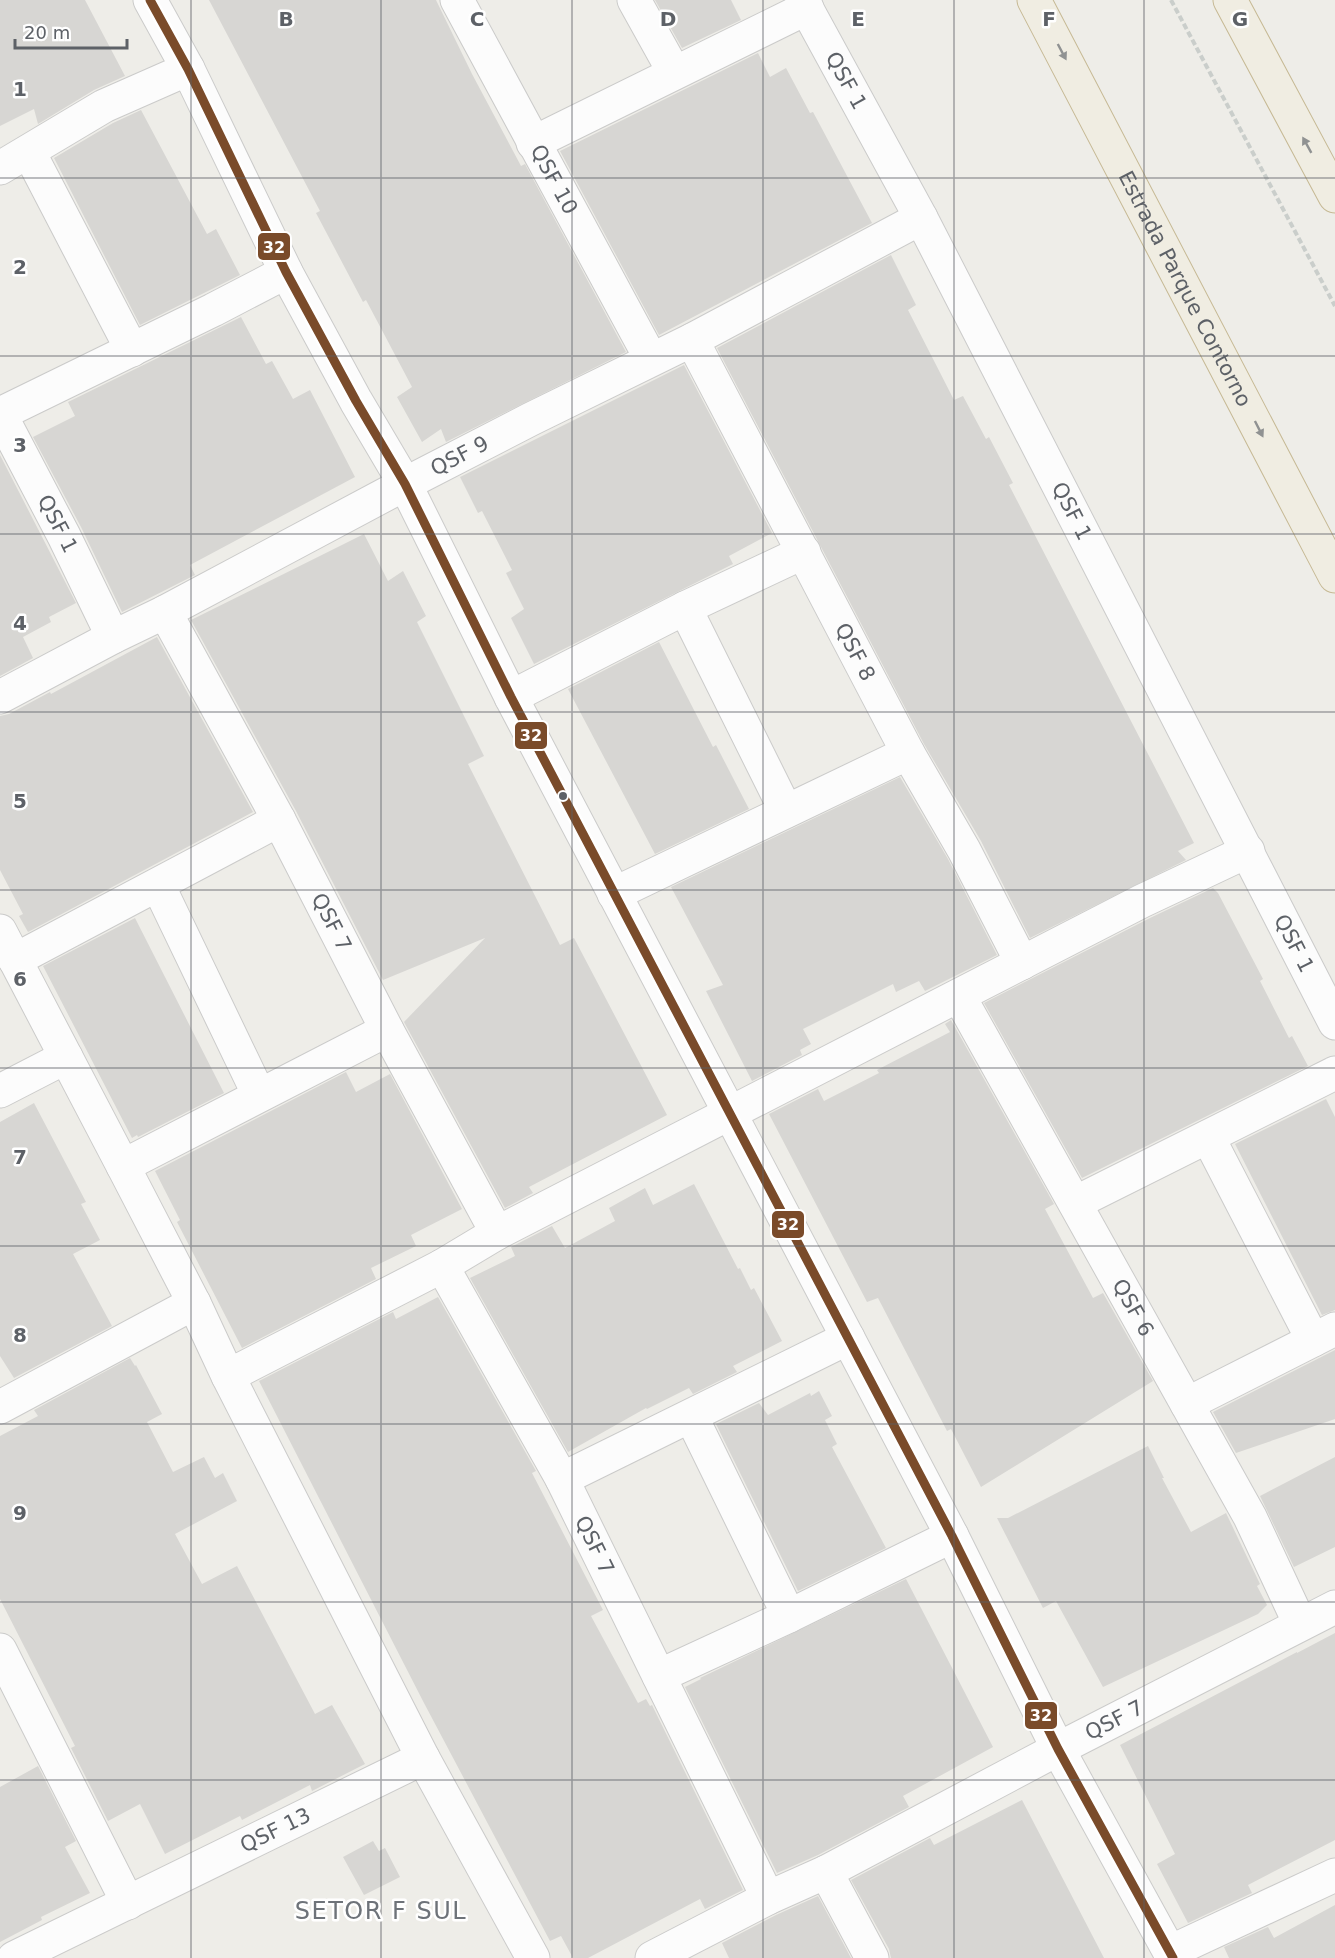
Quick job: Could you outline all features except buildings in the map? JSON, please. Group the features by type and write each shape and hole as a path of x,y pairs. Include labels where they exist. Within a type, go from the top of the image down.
{"highway":[{"name":"Estrada Parque Contorno","path":"1034,0 1335,576"},
{"path":"1230,0 1335,196"}],"street":[{"path":"150,0 188,69 286,272 356,401 405,484 511,697 952,1536 1058,1749 1172,1955 1335,1876"},
{"name":"QSF 10","path":"457,0 651,359"},
{"path":"634,0 674,72"},
{"path":"533,143 804,4"},
{"name":"QSF 1","path":"804,4 921,218 1335,1023"},
{"path":"0,168 104,106 188,69"},
{"path":"29,152 132,350"},
{"name":"QSF 9","path":"0,697 405,484 692,340 921,218"},
{"path":"0,414 286,272"},
{"name":"QSF 8","path":"692,340 908,753 964,850 1022,963"},
{"name":"QSF 1","path":"0,414 64,536 112,637"},
{"path":"511,697 685,608 804,552"},
{"path":"685,608 786,812"},
{"name":"QSF 7","path":"165,612 279,820 387,1030 497,1233"},
{"path":"614,894 908,753"},
{"path":"15,960 279,820"},
{"path":"228,1376 442,1266 497,1233 730,1113 1142,901 1248,851"},
{"path":"158,885 260,1095"},
{"path":"0,932 194,1304 228,1376 423,1758 533,1958"},
{"name":"QSF 6","path":"959,996 1250,1517 1300,1624"},
{"path":"123,1166 387,1030"},
{"path":"0,1091 66,1058"},
{"path":"1075,1203 1335,1073"},
{"path":"1187,1404 1324,1334 1208,1137"},
{"name":"QSF 7","path":"442,1266 562,1479 768,1898"},
{"path":"0,1407 194,1304"},
{"path":"562,1479 848,1338"},
{"path":"691,1416 789,1616"},
{"path":"659,1676 789,1616 952,1536"},
{"name":"QSF 7","path":"652,1958 768,1898 826,1872 1058,1749 1335,1607"},
{"path":"1,1656 128,1903"},
{"name":"QSF 13","path":"14,1958 423,1758"},
{"path":"826,1872 872,1958"}],"path":[{"path":"1172,0 1335,306"}],"transit line":[{"name":"32","path":"150,0 188,69 286,272 356,401 405,484 511,697 952,1536 1058,1749 1173,1958"}],"district":[{"name":"SETOR F SUL","path":"381,1911"}]}
